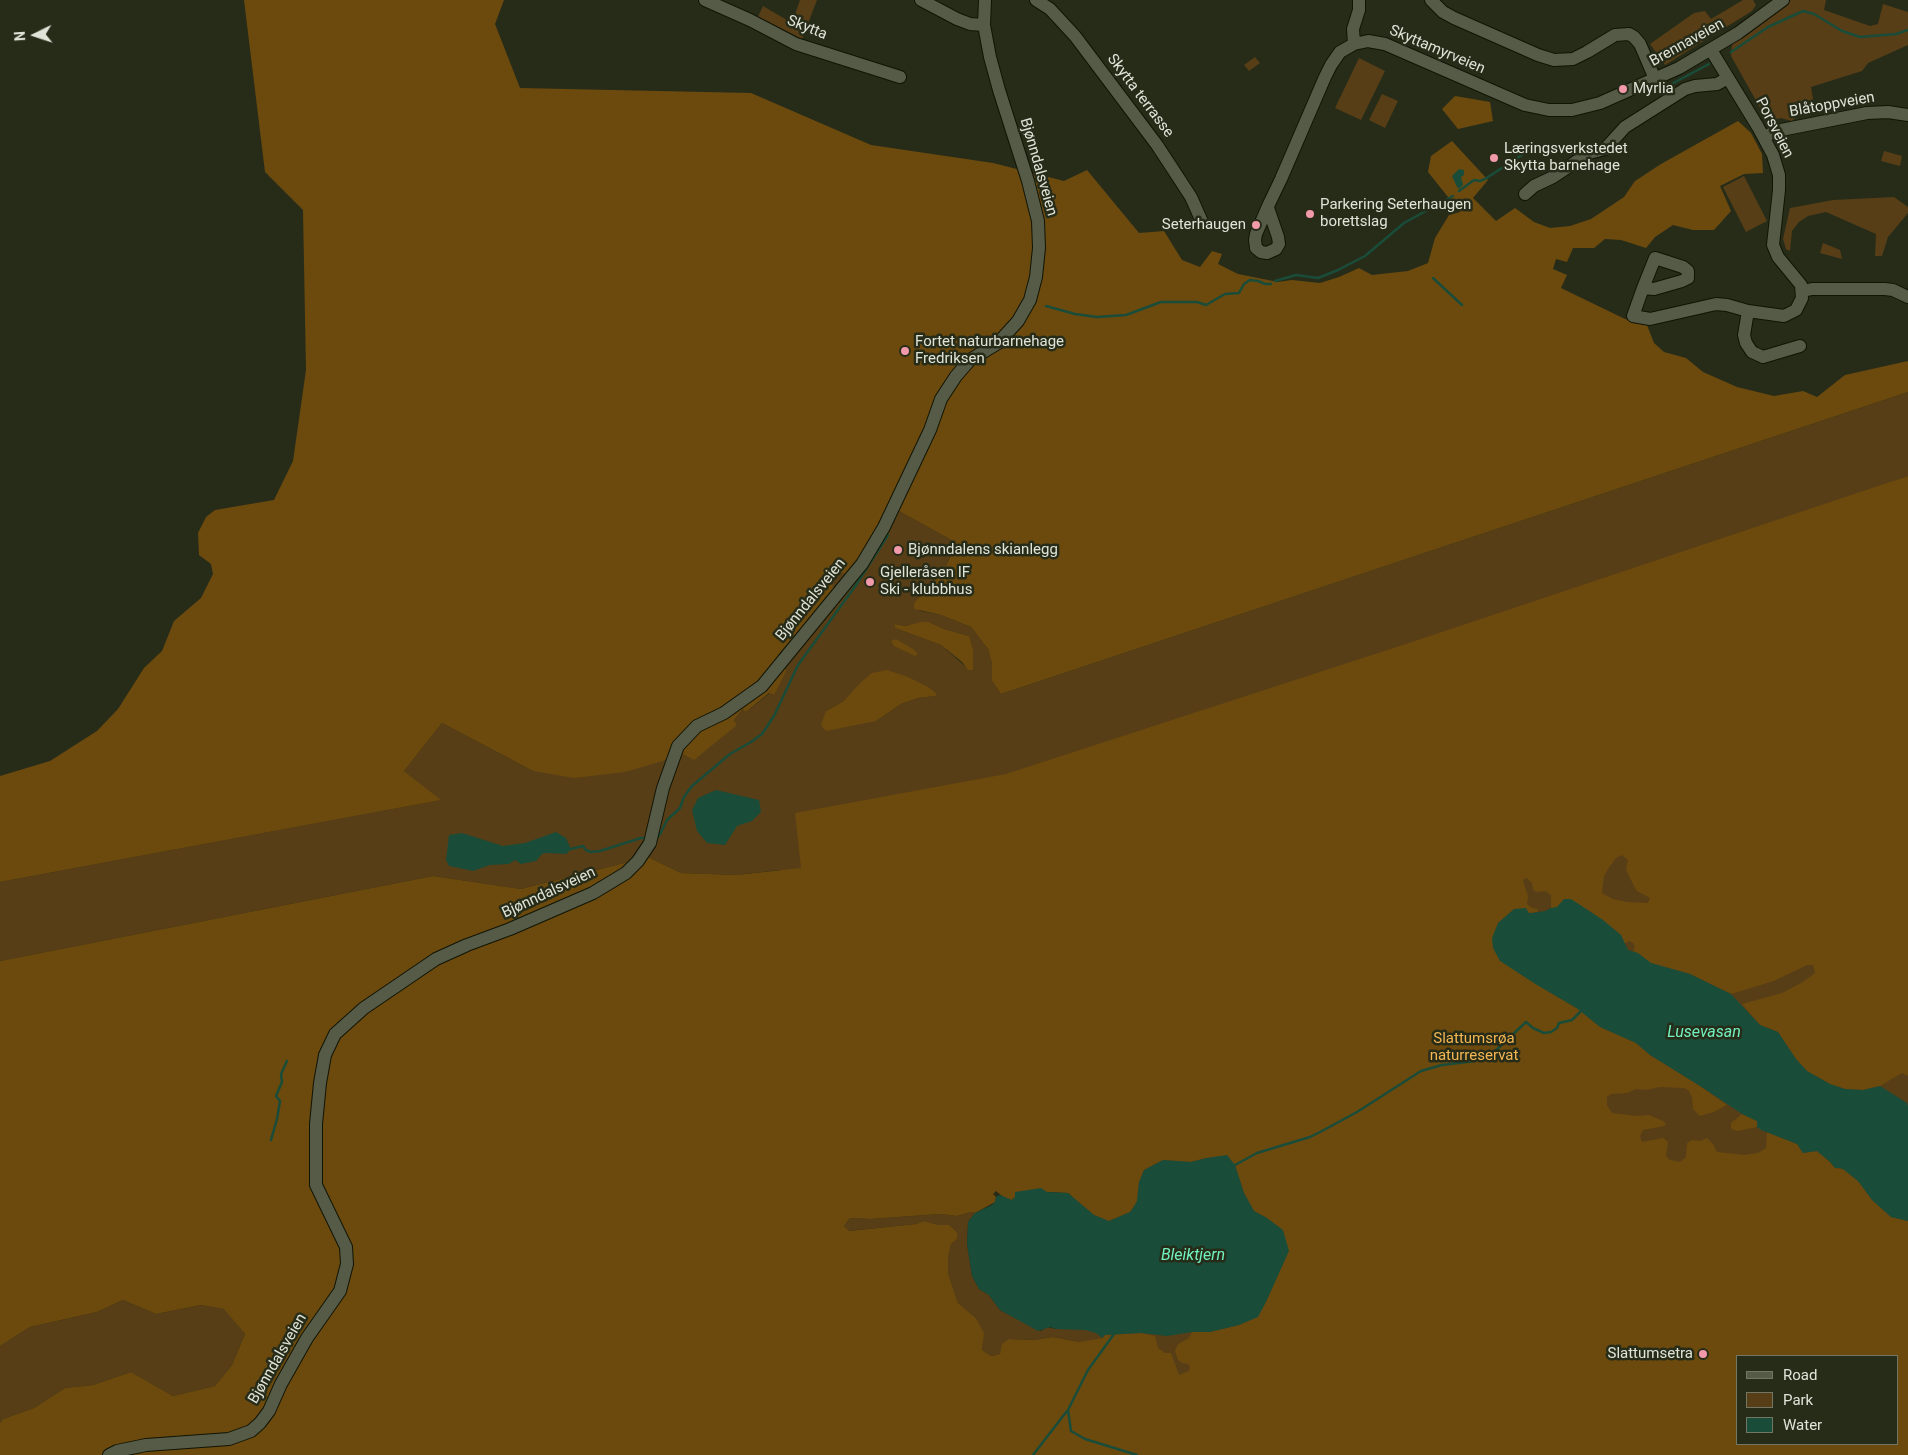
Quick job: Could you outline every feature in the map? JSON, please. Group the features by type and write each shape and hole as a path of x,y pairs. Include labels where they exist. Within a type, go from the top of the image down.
{"street":[{"name":"Skytta","path":"705,0 750,20 796,44 900,77"},
{"path":"921,0 957,19 970,24 984,25"},
{"name":"Bjønndalsveien","path":"109,1455 117,1451 146,1445 229,1439 251,1431 260,1423 269,1411 281,1384 307,1338 340,1291 348,1264 346,1247 316,1185 316,1124 320,1083 325,1055 335,1034 364,1008 436,959 593,894 626,873 638,861 650,843 663,788 678,746 697,726 724,713 762,686 862,564 884,527 930,430 942,399 956,376 970,360 998,342 1022,314 1030,300 1036,277 1039,248 1038,221 1028,181 998,90 984,25 985,0"},
{"name":"Skytta terrasse","path":"1036,0 1050,9 1075,36 1157,145 1191,197 1202,224"},
{"path":"1268,208 1331,65 1340,52 1354,44 1353,29 1359,10 1358,0"},
{"path":"1432,0 1440,9 1454,18 1538,55 1554,60 1578,57 1615,35 1629,34 1640,44 1655,80"},
{"name":"Brennaveien","path":"1572,110 1594,105 1655,80 1711,50 1758,20 1782,0"},
{"name":"Skyttamyrveien","path":"1354,44 1372,41 1385,44 1519,103 1543,109 1572,110"},
{"name":"Porsveien","path":"1711,50 1764,137 1775,162 1779,183 1779,205 1773,245 1778,257 1799,282 1802,291"},
{"path":"1525,194 1534,186 1558,174 1589,153 1605,149 1625,127 1685,89 1717,84 1728,78"},
{"name":"Blåtoppveien","path":"1764,137 1776,131 1867,113 1888,112 1908,115"},
{"path":"1643,288 1633,316 1658,319 1710,304 1728,305 1775,316 1788,315 1798,306 1802,298 1802,291 1812,289 1885,289 1893,290 1908,297"},
{"path":"1748,311 1744,334 1746,343 1752,352 1763,356 1800,346"}],"green space":[{"path":"244,0 504,0 495,24 520,88 751,93 871,145 993,163 1064,181 1087,170 1139,233 1164,231 1182,260 1200,267 1212,251 1222,254 1218,264 1238,274 1278,282 1292,280 1320,283 1359,268 1372,275 1408,271 1428,263 1435,238 1449,215 1460,212 1428,172 1431,156 1452,141 1488,180 1473,198 1496,221 1515,208 1534,222 1550,228 1570,226 1591,219 1624,197 1635,181 1661,164 1738,121 1751,133 1762,154 1763,173 1744,174 1720,186 1731,211 1714,230 1693,230 1673,225 1655,237 1646,248 1621,240 1605,239 1594,248 1573,248 1567,262 1556,259 1553,269 1567,275 1561,288 1625,319 1647,325 1654,343 1664,352 1686,358 1703,372 1737,387 1774,396 1803,391 1817,397 1845,375 1908,361 1908,392 1001,694 992,681 992,664 988,649 971,627 941,615 914,609 914,603 929,585 942,574 955,547 953,541 890,506 874,537 846,573 838,573 831,580 834,590 778,655 786,671 774,695 769,693 746,712 743,709 734,720 737,725 694,760 679,752 663,761 625,772 574,778 533,771 442,723 404,771 441,800 0,882 0,776 50,761 97,731 118,709 144,668 162,651 174,621 201,598 213,574 211,564 199,555 198,533 206,517 215,510 274,500 293,461 306,370 303,210 265,172"},
{"path":"800,0 817,0 802,39 758,17 763,6 792,23"},
{"path":"1743,0 1753,0 1756,5 1752,11 1665,65 1650,44 1694,13 1705,11 1711,19"},
{"path":"1791,0 1826,0 1824,10 1870,26 1878,24 1883,4 1908,12 1908,45 1868,63 1862,71 1811,87 1813,99 1792,121 1781,118 1768,122 1731,56 1732,44"},
{"path":"1255,57 1260,63 1249,71 1244,65"},
{"path":"1359,58 1385,71 1361,120 1335,108"},
{"path":"1382,94 1398,101 1385,128 1369,120"},
{"path":"1455,96 1490,102 1493,121 1458,129 1442,109"},
{"path":"1884,151 1902,156 1900,166 1881,161"},
{"path":"1744,176 1767,221 1746,232 1723,187"},
{"path":"1894,197 1908,207 1908,213 1888,237 1882,256 1875,256 1876,234 1826,212 1808,216 1799,222 1792,231 1790,251 1786,249 1783,239 1790,208 1833,200"},
{"path":"1823,243 1840,250 1842,259 1820,253"},
{"name":"Slattumsrøa naturreservat","path":"1908,392 1908,476 1852,496 1908,510 1908,1455 1242,1455 1079,1342 1053,1337 1034,1340 1009,1339 1000,1354 991,1356 982,1350 983,1338 976,1318 958,1303 948,1273 948,1258 951,1244 957,1239 957,1232 949,1225 939,1225 924,1221 916,1224 848,1231 844,1226 850,1218 870,1219 940,1214 957,1216 971,1212 975,1213 968,1222 967,1244 972,1276 979,1289 989,1295 1000,1310 1041,1331 1046,1327 1056,1329 1072,1183 780,870 736,875 681,873 648,857 521,889 433,876 0,961 0,882 440,800 404,771 442,723 533,771 679,752 737,725 734,720 744,708 746,712 770,693 773,695 783,663 778,655 833,590 831,581 890,506 953,541 955,546 942,574 929,585 914,603 920,611 941,615 971,627 988,649 992,664 992,681 1001,694","holes":["929,622 944,629 969,636 966,667 941,645 895,628 894,624 906,626","935,696 918,698 901,704 876,721 826,711 844,701"]},
{"path":"1908,476 1908,1076 1902,1073 1880,1086 1863,1090 1845,1089 1830,1084 1807,1071 1796,1059 1778,1032 1760,1025 1742,1004 1782,993 1803,982 1815,973 1813,965 1807,965 1774,981 1731,994 1690,974 1651,963 1633,951 1635,947 1633,943 1629,941 1624,944 1621,935 1587,909 1561,905 1557,908 1551,908 1551,895 1545,891 1537,892 1533,890 1532,883 1527,878 1523,881 1528,896 1527,904 1537,909 1538,912 1529,913 1517,972 1578,1009 1600,1027 1636,1043 1650,1055 1727,1105 1714,1112 1700,1116 1693,1109 1692,1097 1688,1090 1684,1088 1636,1089 1627,1093 1611,1094 1607,1097 1607,1105 1612,1113 1637,1116 1649,1115 1666,1124 1643,1130 1640,1136 1642,1142 1663,1138 1668,1142 1666,1156 1670,1160 1680,1162 1686,1157 1687,1143 1692,1140 1701,1141 1707,1138 1717,1152 1744,1155 1758,1153 1766,1148 1767,1132 1797,1144 1803,1153 1817,1151 1835,1168 1843,1169 1858,1181 1872,1200 1891,1217 1908,1221 1908,1455 0,1455 0,1423 3,1419 34,1408 65,1388 93,1385 131,1372 173,1396 215,1386 232,1365 245,1334 224,1309 201,1305 156,1314 123,1300 97,1312 30,1327 0,1346 0,961 433,876 521,889 648,857 681,873 736,875 801,868 795,813 1006,774 1415,641","holes":["1622,855 1628,860 1626,870 1637,891 1650,898 1648,903 1613,899 1602,893 1604,876 1616,858","1206,1158 1235,1165 1244,1193 1254,1211 1267,1218 1275,1281 1266,1302 1239,1325 1210,1332 1192,1332 1189,1338 1178,1344 1175,1351 1178,1360 1188,1364 1190,1367 1189,1371 1179,1375 1171,1353 1165,1353 1158,1348 1155,1336 1141,1333 1105,1335 1103,1338 1079,1342 1053,1337 1034,1340 1009,1339 1002,1344 1000,1354 991,1356 982,1350 984,1333 976,1318 958,1303 948,1273 948,1258 951,1244 957,1239 957,1232 949,1225 939,1225 924,1221 916,1224 849,1231 844,1226 850,1218 870,1219 940,1214 957,1216 971,1212 975,1213 995,1202 996,1197 993,1194 996,1191 1006,1199 1012,1200 1015,1197 1047,1192 1068,1193 1094,1215 1109,1221 1130,1212 1133,1208 1137,1201 1139,1182 1144,1170 1163,1160 1191,1162"]},
{"path":"929,622 944,629 969,636 973,650 973,670 968,670 962,662 941,645 895,628 894,624 906,626"},
{"path":"896,639 918,654 915,656 894,646 891,641"},
{"path":"887,670 908,677 937,694 901,704 876,721 826,731 821,725 826,711 844,701 872,673"},
{"path":"1742,1114 1757,1121 1757,1127 1738,1131 1731,1129 1731,1123"},
{"path":"123,1300 156,1314 201,1305 225,1309 245,1334 232,1365 215,1386 173,1396 131,1372 93,1385 65,1388 34,1408 3,1419 0,1423 0,1346 30,1327 97,1312"}],"water":[{"path":"1459,169 1464,170 1464,175 1461,177 1463,185 1459,189 1452,176"},
{"path":"716,790 759,800 761,812 752,821 737,826 725,845 707,843 697,831 692,810 698,798"},
{"path":"556,832 566,838 571,849 566,854 546,853 542,854 536,861 521,864 515,860 509,864 490,865 473,871 449,866 446,860 449,835 462,833 503,846 525,843"},
{"name":"Lusevasan","path":"1564,899 1571,899 1603,920 1621,935 1628,950 1638,953 1651,963 1690,974 1731,994 1760,1025 1778,1032 1796,1059 1807,1071 1830,1084 1845,1089 1863,1090 1880,1086 1907,1103 1908,1221 1891,1217 1872,1200 1858,1181 1843,1169 1835,1168 1817,1151 1803,1153 1797,1144 1761,1130 1757,1127 1757,1121 1742,1114 1650,1055 1636,1043 1600,1027 1578,1009 1500,961 1493,948 1492,938 1498,923 1514,909 1526,908 1529,913 1545,911 1557,907"},
{"name":"Bleiktjern","path":"1227,1155 1235,1165 1244,1193 1254,1211 1283,1230 1289,1251 1258,1317 1239,1325 1210,1332 1192,1332 1167,1336 1141,1333 1105,1335 1102,1338 1096,1333 1085,1330 1050,1327 1038,1331 1000,1310 989,1295 979,1289 972,1276 967,1244 968,1222 975,1213 992,1205 996,1197 1000,1195 1012,1200 1015,1197 1015,1192 1041,1188 1047,1192 1068,1193 1094,1215 1109,1221 1130,1212 1133,1208 1137,1201 1139,1182 1144,1170 1163,1160 1191,1162"}],"waterway":[{"path":"1731,52 1768,27 1803,11 1814,14 1842,31 1860,37 1896,34 1908,30"},
{"path":"1656,87 1666,87 1709,64"},
{"path":"1459,191 1474,180 1480,181 1485,179 1525,153"},
{"path":"1275,281 1296,275 1318,278 1338,270 1365,256 1404,223 1453,196"},
{"path":"1433,278 1462,305"},
{"path":"1046,306 1075,314 1097,317 1126,315 1161,302 1197,302 1206,305 1225,294 1239,293 1244,284 1250,280 1271,284"},
{"path":"659,836 667,820 680,808 684,797 692,786 730,754 762,734 774,716 798,665 856,585 888,535"},
{"path":"571,849 583,846 591,852 600,851 641,838 647,838"},
{"path":"1235,1165 1257,1153 1310,1137 1322,1131 1357,1112 1421,1071 1442,1065 1475,1061 1493,1053 1526,1022 1544,1033 1551,1032 1557,1028 1559,1023 1572,1020 1581,1011"},
{"path":"271,1140 280,1101 276,1096 282,1082 281,1074 287,1061"},
{"path":"1114,1334 1088,1370 1068,1410 1071,1431 1085,1439 1137,1455"},
{"path":"1033,1455 1067,1411"}],"place":[{"name":"Myrlia","path":"1623,89"},
{"name":"Læringsverkstedet Skytta barnehage","path":"1494,158"},
{"name":"Parkering Seterhaugen borettslag","path":"1310,214"},
{"name":"Seterhaugen","path":"1256,225"},
{"name":"Fortet naturbarnehage Fredriksen","path":"905,351"},
{"name":"Bjønndalens skianlegg","path":"898,550"},
{"name":"Gjelleråsen IF Ski - klubbhus","path":"870,582"},
{"name":"Slattumsetra","path":"1703,1354"}]}
